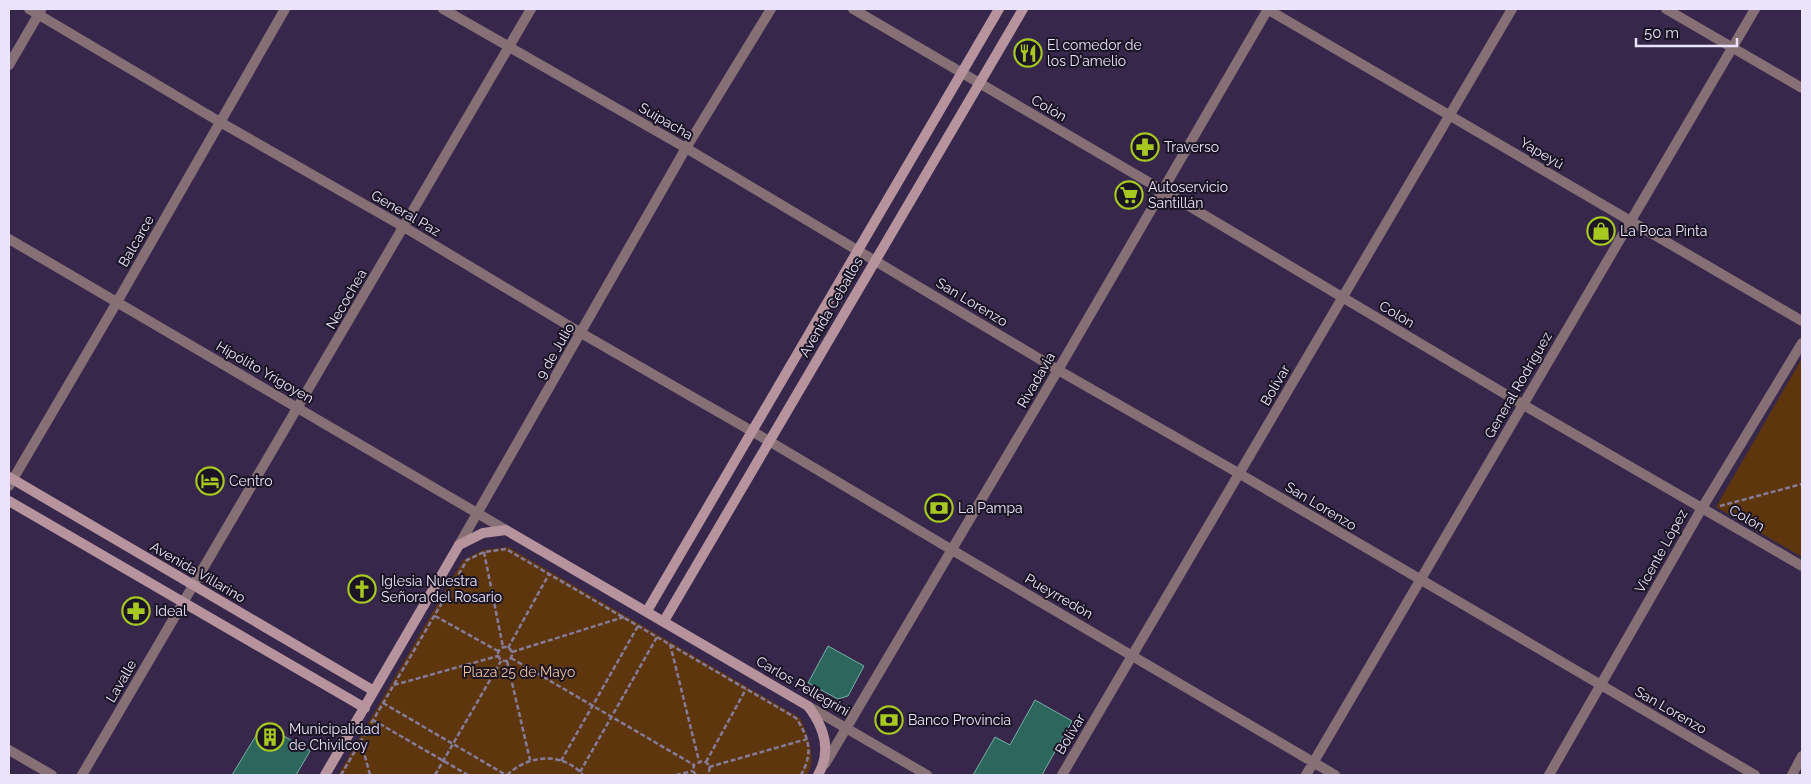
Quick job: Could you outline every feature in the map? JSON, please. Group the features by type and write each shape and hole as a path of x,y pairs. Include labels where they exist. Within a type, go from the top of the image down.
{"main road":[{"name":"Avenida Ceballos","path":"647,611 999,9"},
{"name":"Avenida Ceballos","path":"664,621 1023,9"},
{"name":"Avenida Villarino","path":"10,481 193,584 374,691"},
{"path":"9,501 364,708"},
{"name":"Hipólito Yrigoyen","path":"506,530 664,621"},
{"path":"459,545 483,533 506,530"},
{"name":"9 de Julio","path":"325,775 459,545"},
{"name":"Carlos Pellegrini","path":"664,621 808,706"},
{"path":"808,706 814,714 823,734 825,764"},
{"name":"Rivadavia","path":"818,775 825,764"}],"street":[{"name":"General Paz","path":"29,9 40,12 220,122 404,227 581,333 769,441"},
{"name":"Balcarce","path":"10,481 117,302 285,9"},
{"name":"Suipacha","path":"443,9 686,148 875,260"},
{"name":"Necochea","path":"182,601 531,9"},
{"name":"9 de Julio","path":"459,545 686,148 771,9"},
{"name":"Colón","path":"853,9 1522,404 1802,566"},
{"name":"Yapeyú","path":"1268,9 1802,321"},
{"name":"Rivadavia","path":"825,764 1058,370 1268,9"},
{"name":"Bolívar","path":"1062,775 1512,9"},
{"path":"1666,9 1802,88"},
{"name":"General Rodríguez","path":"1306,775 1755,9"},
{"path":"9,65 40,12"},
{"name":"Hipólito Yrigoyen","path":"9,239 506,530"},
{"name":"San Lorenzo","path":"875,260 1058,370 1240,474 1420,581 1755,775"},
{"name":"Vicente López","path":"1549,775 1702,508 1802,343"},
{"name":"Pueyrredón","path":"769,441 1335,775"},
{"name":"Lavalle","path":"82,775 182,601"},
{"name":"Carlos Pellegrini","path":"808,706 928,775"},
{"path":"9,750 52,775"},
{"path":"1792,775 1802,756"}],"path":[{"path":"1719,506 1802,484"},
{"path":"341,775 467,560 484,552 506,549 796,718 806,739 808,762 801,775"},
{"path":"484,552 503,647"},
{"path":"508,648 549,574"},
{"path":"435,616 498,651"},
{"path":"512,652 624,617"},
{"path":"561,760 638,626"},
{"path":"580,772 657,636"},
{"path":"670,644 699,761"},
{"path":"498,651 503,647 508,648 512,652"},
{"path":"498,651 501,661"},
{"path":"501,661 511,658 512,652"},
{"path":"394,685 498,656"},
{"path":"511,658 694,764"},
{"path":"435,775 501,661"},
{"path":"506,661 530,760"},
{"path":"706,762 746,689"},
{"path":"383,703 506,775 521,763 540,758 561,760 571,765 583,775"},
{"path":"373,720 468,775"},
{"path":"710,767 806,739"},
{"path":"361,740 370,775"},
{"path":"694,764 699,761 706,762 710,767"},
{"path":"694,764 693,771 696,775"},
{"path":"710,767 708,774 713,775"},
{"path":"676,775 693,771"}],"green space":[{"path":"1802,358 1802,557 1716,507"},
{"name":"Plaza 25 de Mayo","path":"508,547 800,718 806,732 811,754 810,768 807,775 338,775 463,560 483,550"}],"building":[{"path":"828,646 864,666 848,696 838,699 808,683"},
{"path":"1035,700 1072,721 1042,775 973,775 995,737 1010,745"},
{"name":"Municipalidad de Chivilcoy","path":"263,724 310,751 296,775 232,775"}],"place":[{"name":"El comedor de los D'amelio","path":"1028,53"},
{"name":"Traverso","path":"1145,147"},
{"name":"Autoservicio Santillán","path":"1129,195"},
{"name":"La Poca Pinta","path":"1601,231"},
{"name":"Centro","path":"210,481"},
{"name":"La Pampa","path":"939,508"},
{"name":"Iglesia Nuestra Señora del Rosario","path":"362,589"},
{"name":"Ideal","path":"136,611"},
{"name":"Banco Provincia","path":"889,720"},
{"name":"Municipalidad de Chivilcoy","path":"270,737"}]}
